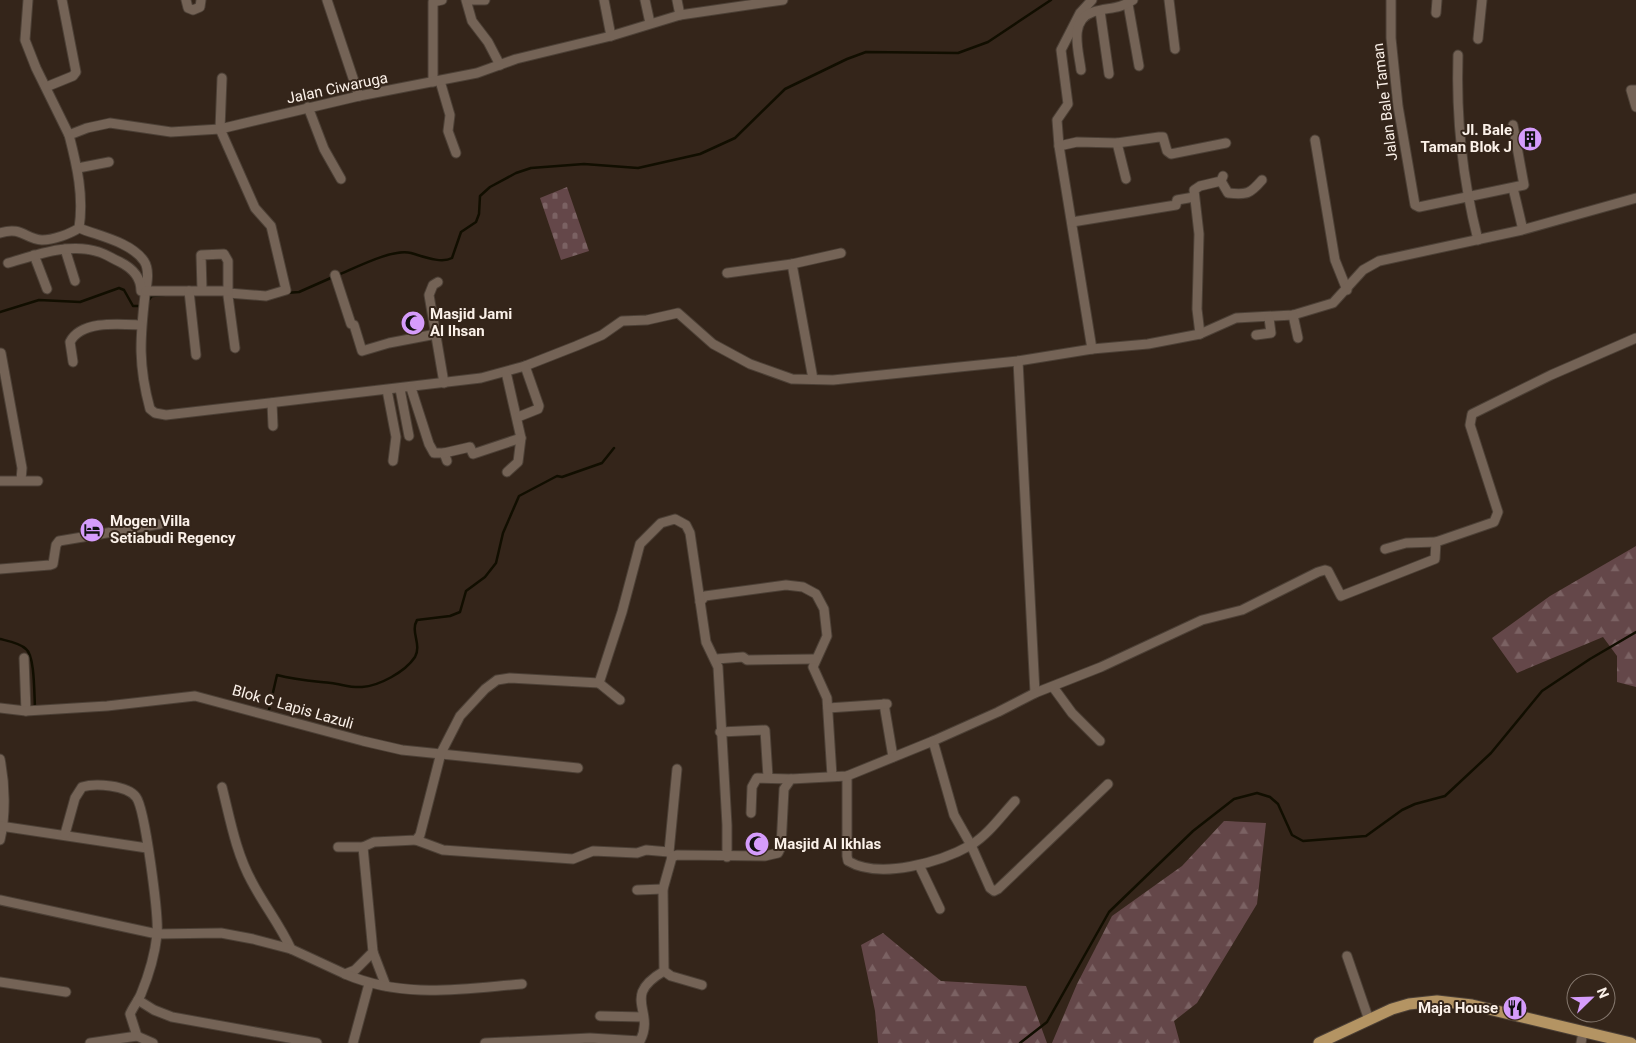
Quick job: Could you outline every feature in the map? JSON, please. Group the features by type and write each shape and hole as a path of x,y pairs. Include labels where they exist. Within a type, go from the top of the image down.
{"main road":[{"path":"1318,1043 1410,1004 1437,1001 1472,1005 1582,1037 1631,1043"}],"street":[{"path":"0,232 18,230 41,240 71,233 79,228 82,209 78,168 69,135 25,40 28,0"},
{"path":"46,87 73,76 76,72 62,0"},
{"path":"186,0 188,8 193,10 200,7 200,0"},
{"path":"327,0 359,96"},
{"path":"442,0 433,2 436,82 450,115 448,132 456,153"},
{"path":"485,0 468,0 472,21 488,42 500,65"},
{"path":"604,0 610,36"},
{"path":"645,0 650,23"},
{"path":"677,0 680,15"},
{"name":"Jalan Ciwaruga","path":"69,135 87,128 110,123 171,132 220,129 308,107 436,82 516,59 610,36 680,15 730,4 783,0"},
{"path":"1092,0 1080,13 1061,50 1068,104 1057,120 1059,146 1092,349"},
{"path":"1169,0 1175,49"},
{"name":"Jalan Bale Taman","path":"1391,0 1391,38 1396,88 1413,202 1418,207 1513,188"},
{"path":"1436,13 1437,0"},
{"path":"1478,38 1482,0"},
{"path":"1081,70 1077,27 1087,15 1130,2 1139,66"},
{"path":"1100,11 1109,74"},
{"path":"1458,55 1456,105 1460,155 1478,240"},
{"path":"146,291 202,290 266,296 286,290 271,226 255,208 220,129 222,78"},
{"path":"1636,90 1631,90 1636,107"},
{"path":"308,107 324,149 341,179"},
{"path":"1513,125 1525,183 1513,188 1522,226"},
{"path":"1059,146 1077,142 1117,143 1164,137 1167,151 1170,154 1226,143"},
{"path":"1315,140 1335,260 1347,290"},
{"path":"1117,143 1126,179"},
{"path":"78,168 109,162"},
{"path":"1200,334 1197,309 1199,234 1194,190 1200,186 1222,179 1228,193 1248,193 1256,190 1262,180"},
{"path":"1072,222 1176,205 1177,200 1194,197"},
{"path":"79,228 119,244 140,257 148,273 140,325 140,364 150,409 155,413 166,415 411,388 506,372 602,335 622,321 647,320 678,313 713,344 750,364 792,379 833,380 1018,361 1092,349 1148,344 1200,334 1236,318 1269,318 1293,315 1333,303 1347,290 1363,270 1379,261 1478,240 1636,198"},
{"path":"8,263 34,255 65,249 98,251 125,264 137,275 141,283 144,301"},
{"path":"65,249 75,281"},
{"path":"202,290 200,255 222,253 228,261 228,292 234,348"},
{"path":"727,273 792,264 841,254"},
{"path":"34,255 47,289"},
{"path":"792,264 813,379"},
{"path":"335,275 351,324 354,325 358,335 362,351 389,343 436,334"},
{"path":"438,282 433,285 430,295 444,383"},
{"path":"189,291 196,355"},
{"path":"1293,315 1298,338"},
{"path":"1256,335 1271,333 1269,318"},
{"path":"73,362 70,342 80,331 90,326 140,325"},
{"path":"1385,548 1406,543 1436,542 1494,522 1498,518 1498,512 1470,425 1472,414 1551,375 1636,338"},
{"path":"1,353 22,468 21,480"},
{"path":"1018,361 1035,693"},
{"path":"518,416 540,406 525,366"},
{"path":"506,372 518,416 521,438 518,462 507,472"},
{"path":"411,388 429,444 434,453 445,457 470,446 473,454 521,438"},
{"path":"400,389 409,436"},
{"path":"387,390 396,437 393,461"},
{"path":"272,403 273,426"},
{"path":"0,481 38,481"},
{"path":"599,683 622,612 640,544 661,523 675,519 686,525 690,533 706,642 716,660 725,785 726,857"},
{"path":"0,569 53,564 56,545 59,541 160,524"},
{"path":"750,813 754,783 757,778 791,779 847,776 933,741 1035,693 1208,618 1242,610 1308,576 1325,570 1328,571 1341,596 1356,592 1435,559 1436,542"},
{"path":"700,602 704,596 786,585 803,587 816,594 824,609 826,636 813,667 826,695 832,776"},
{"path":"716,660 743,657 747,660 815,659"},
{"path":"24,658 26,711"},
{"path":"416,840 420,835 441,753 460,716 485,689 497,680 510,678 599,683 620,700"},
{"path":"1053,686 1072,713 1100,741"},
{"name":"Blok C Lapis Lazuli","path":"0,708 26,711 107,706 195,696 363,742 402,750 578,768"},
{"path":"828,708 886,704 893,757"},
{"path":"720,732 765,730 768,777"},
{"path":"933,741 954,815 971,845 990,888 996,890 1108,784"},
{"path":"0,759 3,778 0,840"},
{"path":"676,769 671,854 663,888 664,971 670,976 702,984"},
{"path":"847,776 848,860 868,867 893,869 919,865 971,845 1015,801"},
{"path":"338,847 363,847 374,842 416,840 443,850 573,859 593,850 637,853 646,850 677,855 726,857 765,856 778,853 784,789 791,779"},
{"path":"65,834 75,798 82,787 90,785 128,790 139,802 154,886 157,934 138,1000 130,1014 138,1036 154,1043"},
{"path":"222,787 235,841 252,882 284,932 291,949"},
{"path":"2,826 65,834 147,848"},
{"path":"363,847 373,952 386,986"},
{"path":"919,865 940,909"},
{"path":"637,890 663,888"},
{"path":"0,900 157,934 221,933 291,949 369,984 408,991 438,991 522,984"},
{"path":"345,974 355,970 373,952"},
{"path":"1347,956 1369,1020"},
{"path":"485,1043 590,1038 638,1042 642,1035 644,1017 641,1002 642,990 664,971"},
{"path":"0,982 66,992"},
{"path":"353,1043 369,984"},
{"path":"138,1000 154,1010 172,1017 317,1043"},
{"path":"600,1016 644,1017"},
{"path":"90,1043 127,1041 138,1036"}],"green space":[{"path":"567,187 589,251 561,260 540,198"},
{"path":"1636,546 1636,687 1617,682 1617,656 1603,637 1517,673 1492,638 1550,596"},
{"path":"1224,821 1266,823 1257,904 1197,1003 1174,1021 1180,1043 1052,1043 1077,984 1112,916 1182,866"},
{"path":"883,933 941,981 1026,986 1047,1043 878,1043 875,1011 861,945"}],"waterway":[{"path":"338,275 394,253 411,253 437,260 452,258 461,232 476,222 479,214 480,196 490,187 516,173 531,168 584,164 638,168 700,154 735,138 785,89 847,59 866,52 958,53 988,42 1051,0"},
{"path":"286,293 299,292 333,277"},
{"path":"0,312 39,300 80,302 119,288 124,290 133,306 140,306"},
{"path":"147,302 152,296 164,295"},
{"path":"268,714 277,675 362,687 384,681 405,668 411,663 417,652 415,629 417,620 450,616 460,612 466,591 485,577 496,563 503,533 519,496 557,476 562,477 602,463 614,448"},
{"path":"1020,1043 1047,1022 1109,912 1193,831 1234,799 1257,793 1270,797 1278,804 1292,835 1303,841 1366,836 1402,810 1415,804 1445,796 1491,753 1542,691 1590,659 1636,632"},
{"path":"0,639 21,645 29,653 33,667 35,707"}],"place":[{"name":"Jl. Bale Taman Blok J","path":"1530,139"},
{"name":"Masjid Jami Al Ihsan","path":"413,323"},
{"name":"Mogen Villa Setiabudi Regency","path":"92,530"},
{"name":"Masjid Al Ikhlas","path":"757,844"},
{"name":"Maja House","path":"1515,1008"}]}
